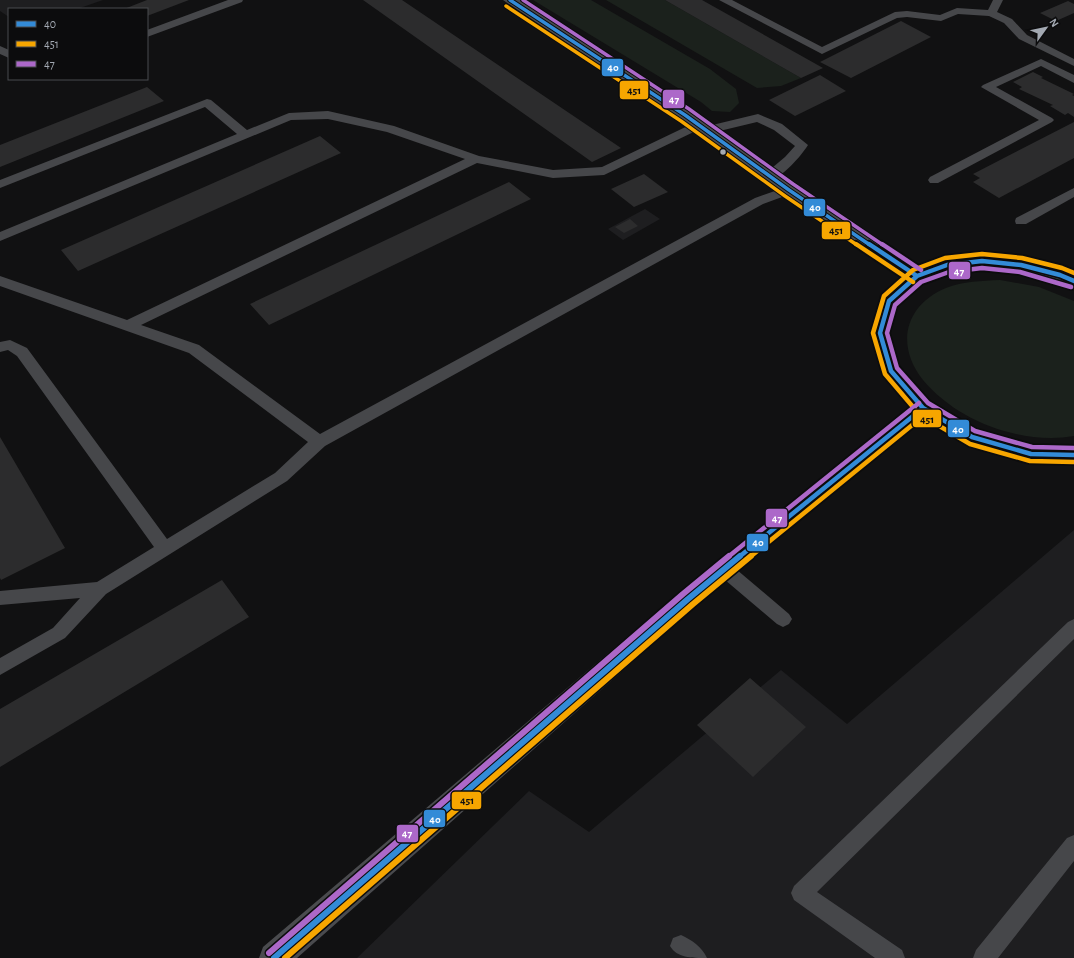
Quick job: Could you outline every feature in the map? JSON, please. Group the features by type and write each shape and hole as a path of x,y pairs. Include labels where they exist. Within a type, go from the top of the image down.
{"main road":[{"path":"510,0 703,127 789,190 917,276"},
{"path":"1074,281 1060,275 1021,265 982,261 947,265 917,276 889,301 880,333 891,371 923,408 972,438 1031,454 1074,455"},
{"path":"274,958 724,569 923,408"}],"lane":[{"path":"148,34 238,0"},
{"path":"724,0 822,51 895,15 907,14 941,18 957,11 991,13 1008,21 1023,37 1074,63"},
{"path":"991,13 998,0"},
{"path":"934,180 1048,120 987,86 1041,62 1074,80"},
{"path":"0,184 208,102 245,136"},
{"path":"0,237 289,117 328,115 390,129 476,159 553,174 604,171 703,127 758,118 778,127 802,145 790,160 770,176"},
{"path":"127,326 476,159"},
{"path":"0,667 58,633 100,589 281,477 319,442 759,201 789,190"},
{"path":"1021,221 1074,192"},
{"path":"0,281 194,349 319,442"},
{"path":"0,347 10,345 22,352 165,549"},
{"path":"724,569 782,619"},
{"path":"0,598 100,589"},
{"path":"894,958 801,893 1074,627"},
{"path":"984,958 1074,845"}],"shaded area":[{"path":"0,0 103,0 80,8 8,8 8,16 0,11"},
{"path":"533,0 591,0 710,69 736,89 739,103 730,112 712,111 701,102"},
{"path":"606,0 665,0 801,78 781,86 757,88"},
{"path":"645,209 660,219 623,240 608,229"},
{"path":"1000,280 1039,287 1074,301 1074,436 1054,438 1033,437 991,427 953,407 937,395 923,380 914,367 909,353 907,340 913,315 921,305 932,295 952,286 973,282"},
{"path":"1074,530 1074,958 357,958 529,791 589,832 781,670 847,724"}],"building":[{"path":"147,0 189,0 148,16 148,8 127,8"},
{"path":"363,0 402,0 621,148 592,162"},
{"path":"665,0 702,0 823,68 801,78"},
{"path":"1068,1 1074,4 1074,13 1056,21 1040,13"},
{"path":"901,21 931,37 851,78 820,62"},
{"path":"1033,72 1043,77 1041,78 1074,94 1072,95 1074,96 1074,117 1068,113 1065,115 1050,106 1053,105 1019,89 1022,87 1013,82"},
{"path":"820,75 846,91 795,116 769,100"},
{"path":"147,87 164,101 0,167 0,145"},
{"path":"1074,122 1074,158 999,198 973,182 980,178 973,174"},
{"path":"320,136 341,153 78,271 61,250"},
{"path":"644,174 668,192 634,207 611,189"},
{"path":"509,182 531,199 269,325 250,304"},
{"path":"630,219 638,226 624,233 615,227"},
{"path":"0,437 65,548 1,580 0,578"},
{"path":"222,580 249,617 0,767 0,709"},
{"path":"750,678 806,727 753,777 697,725"}],"transit line":[{"name":"40","path":"510,0 685,115 789,190 917,276"},
{"name":"47","path":"523,0 689,109 793,184 921,270"},
{"name":"451","path":"506,6 681,121 785,196 913,282"},
{"name":"451","path":"1074,273 1062,268 1022,258 982,254 945,258 913,270 884,296 873,333 885,374 919,414 970,444 1030,461 1074,462"},
{"name":"40","path":"1074,281 1060,275 1021,265 982,261 947,265 917,276 889,301 880,333 891,371 923,408 972,437 1031,454 1074,455"},
{"name":"47","path":"1071,287 1020,272 982,268 949,272 921,282 895,305 887,333 897,368 928,403 975,431 1032,447 1074,448"},
{"name":"47","path":"269,953 683,594 919,403"},
{"name":"40","path":"274,958 688,599 923,408"},
{"name":"451","path":"285,958 693,604 927,413"}]}
